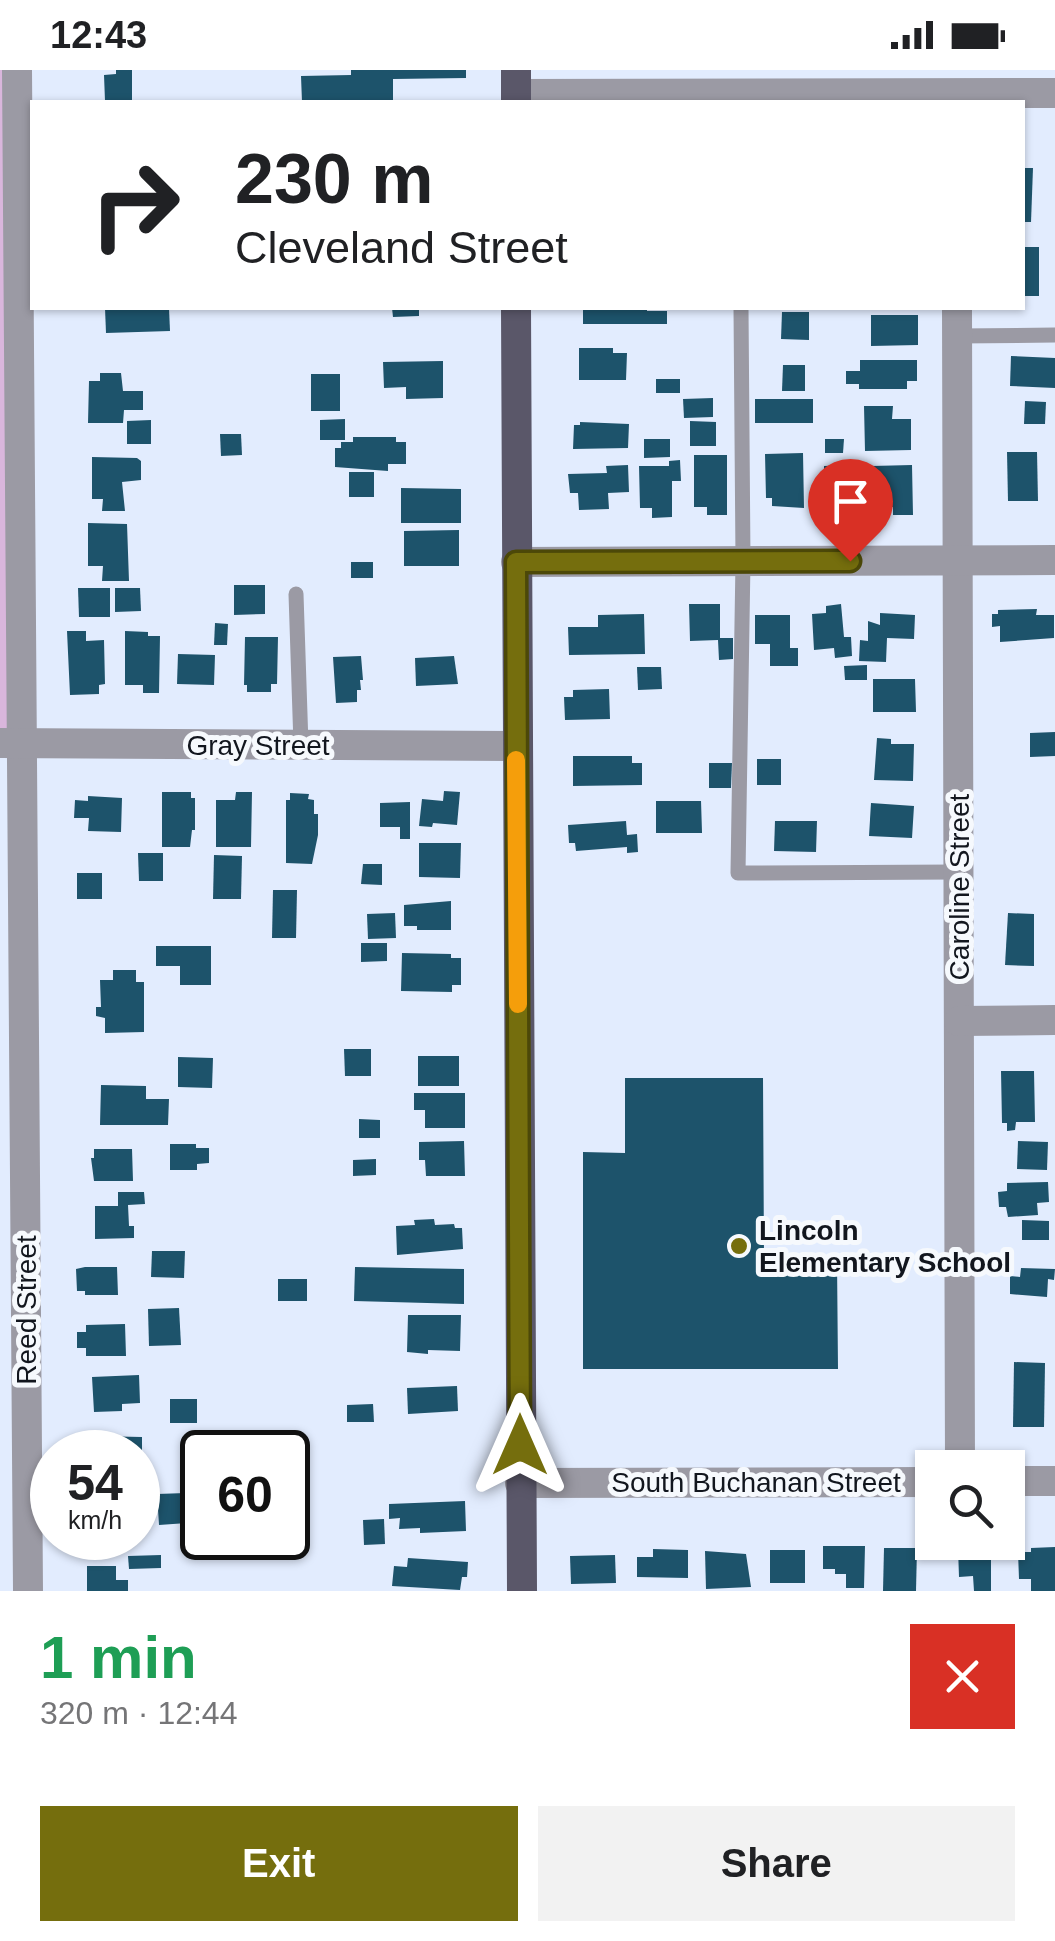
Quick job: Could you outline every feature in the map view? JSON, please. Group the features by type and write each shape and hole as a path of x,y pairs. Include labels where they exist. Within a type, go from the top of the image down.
{"main road":[{"path":"516,310 522,1591"}],"street":[{"name":"Reed Street","path":"17,70 11,743 28,1591"},
{"path":"516,89 740,98 846,82 956,98 1055,93"},
{"name":"Caroline Street","path":"957,322 960,1450"},
{"path":"516,562 1055,560"},
{"name":"Gray Street","path":"11,743 516,746"},
{"path":"959,1021 1055,1020"},
{"path":"1025,1481 1055,1481"},
{"name":"South Buchanan Street","path":"520,1483 915,1482"}],"lane":[{"path":"741,310 738,873 958,872"},
{"path":"957,322 1055,334"},
{"path":"296,594 301,745"}],"shaded area":[{"path":"0,70 17,70 21,744 0,743"}],"building":[{"path":"116,70 132,70 132,100 105,100 104,75 116,74"},
{"path":"351,70 466,70 466,78 393,79 393,100 302,100 301,76 351,75"},
{"path":"1025,168 1033,168 1031,222 1025,222"},
{"path":"1025,247 1039,247 1039,296 1025,296"},
{"path":"105,310 169,310 170,331 106,333"},
{"path":"392,310 419,310 419,316 393,317"},
{"path":"583,310 667,311 667,324 583,324"},
{"path":"782,312 809,312 809,340 781,339"},
{"path":"871,315 918,315 918,345 871,346"},
{"path":"579,348 613,348 613,353 627,353 626,380 579,380"},
{"path":"1011,356 1055,358 1055,388 1010,386"},
{"path":"860,360 917,360 917,381 907,381 907,389 859,389 859,384 846,384 846,371 860,371"},
{"path":"443,361 443,398 406,399 406,387 384,388 383,362"},
{"path":"783,365 805,365 805,391 782,391"},
{"path":"100,373 121,373 123,391 143,391 143,410 124,410 123,423 88,423 89,381 100,381"},
{"path":"311,374 340,374 340,411 311,411"},
{"path":"656,379 680,379 680,393 656,393"},
{"path":"713,398 713,417 684,418 683,399"},
{"path":"755,399 813,399 813,423 755,423"},
{"path":"1025,401 1046,402 1045,424 1024,424"},
{"path":"864,406 893,406 892,419 911,419 911,450 865,451"},
{"path":"345,419 345,440 320,440 320,420"},
{"path":"151,420 151,444 127,444 127,421"},
{"path":"690,421 716,422 716,446 690,446"},
{"path":"629,424 628,448 573,449 574,425"},
{"path":"220,434 241,434 242,455 221,456"},
{"path":"353,437 396,437 396,442 406,442 406,464 388,464 388,471 335,467 335,448 341,448 341,442 353,442"},
{"path":"644,439 670,439 670,457 644,458"},
{"path":"825,439 844,439 843,453 825,453"},
{"path":"1007,452 1037,452 1038,501 1008,501"},
{"path":"803,453 804,508 772,506 772,498 766,498 765,454"},
{"path":"694,455 727,455 727,515 707,515 707,507 694,507"},
{"path":"92,457 141,461 141,480 122,482 125,511 102,511 103,499 92,499"},
{"path":"680,460 681,481 672,481 672,517 652,518 652,508 640,508 639,466 669,466 669,461"},
{"path":"628,465 629,492 608,493 609,509 579,510 578,493 570,493 568,474 607,473 606,466"},
{"path":"853,465 853,516 835,516 835,507 824,507 824,466"},
{"path":"912,465 913,515 893,515 893,507 882,508 882,485 873,486 872,466"},
{"path":"349,472 374,472 374,497 349,497"},
{"path":"401,488 461,489 461,523 401,523"},
{"path":"88,523 127,524 129,581 102,581 103,566 88,566"},
{"path":"459,530 459,566 404,566 404,531"},
{"path":"351,562 373,562 373,578 351,578"},
{"path":"234,585 265,585 265,614 234,615"},
{"path":"78,588 110,588 110,617 79,617"},
{"path":"115,588 140,588 141,611 115,612"},
{"path":"689,604 720,604 720,638 733,638 733,659 719,660 718,640 690,641"},
{"path":"841,604 844,637 851,637 852,656 835,658 834,648 814,650 812,614 826,613 826,606"},
{"path":"1037,609 1036,615 1054,615 1054,638 1000,642 1000,626 992,627 992,614 998,614 998,610"},
{"path":"880,613 915,615 914,639 887,638 886,662 859,661 860,640 868,641 868,621 880,625"},
{"path":"644,614 645,654 569,655 568,627 598,627 598,615"},
{"path":"755,615 790,615 790,648 798,648 798,666 770,666 770,644 755,644"},
{"path":"215,623 228,624 227,645 214,645"},
{"path":"67,631 86,631 86,641 104,640 105,684 99,685 99,694 70,695"},
{"path":"125,631 160,636 159,693 143,693 143,685 125,685"},
{"path":"245,637 278,637 277,684 271,684 271,692 247,692"},
{"path":"178,654 215,655 214,685 177,684"},
{"path":"361,656 363,680 361,690 357,690 357,702 336,703 333,657"},
{"path":"454,656 458,684 416,686 415,658"},
{"path":"867,665 867,680 845,680 844,666"},
{"path":"637,667 661,667 662,689 638,690"},
{"path":"873,679 915,679 916,712 873,712"},
{"path":"609,689 610,719 565,720 564,697 573,697 573,690"},
{"path":"1055,732 1055,756 1030,757 1030,733"},
{"path":"877,738 891,739 891,744 914,744 913,781 874,780"},
{"path":"573,756 632,756 632,763 642,763 642,785 573,786"},
{"path":"757,759 781,759 781,785 757,785"},
{"path":"709,763 732,763 731,788 709,788"},
{"path":"444,791 460,792 457,825 419,826 422,799 443,801"},
{"path":"162,792 191,792 191,798 195,798 195,830 190,847 162,847"},
{"path":"236,792 252,792 251,847 216,847 216,800 235,800"},
{"path":"290,793 309,794 308,799 314,800 318,835 312,864 286,863 286,800 290,800"},
{"path":"88,796 122,798 121,832 88,831 89,818 74,818 75,800 88,801"},
{"path":"656,801 701,801 702,833 656,833"},
{"path":"410,802 410,839 400,839 400,827 380,827 380,803"},
{"path":"871,803 914,806 912,838 869,836"},
{"path":"626,821 627,835 637,834 638,852 627,853 627,847 576,851 575,843 569,843 568,825"},
{"path":"775,821 817,821 816,852 774,851"},
{"path":"419,843 461,843 460,878 419,877"},
{"path":"138,853 163,853 163,881 139,881"},
{"path":"214,855 242,856 241,899 213,899"},
{"path":"363,864 382,864 382,885 361,884"},
{"path":"77,873 102,873 102,899 77,899"},
{"path":"273,890 297,890 296,938 272,938"},
{"path":"451,901 451,930 404,926 404,905"},
{"path":"395,913 396,938 368,939 367,914"},
{"path":"1008,913 1034,914 1034,966 1005,965"},
{"path":"361,943 387,943 387,961 361,962"},
{"path":"156,946 211,946 211,985 180,985 180,966 156,966"},
{"path":"402,953 451,954 451,958 461,958 461,985 452,985 452,992 401,991"},
{"path":"113,970 136,970 136,982 144,982 144,1032 105,1033 105,1018 96,1016 96,1007 101,1007 100,980 113,980"},
{"path":"344,1049 371,1049 371,1076 345,1076"},
{"path":"418,1056 459,1056 459,1086 418,1086"},
{"path":"178,1057 213,1058 212,1088 178,1087"},
{"path":"1001,1071 1034,1071 1035,1122 1016,1122 1015,1130 1007,1131 1007,1123 1002,1123"},
{"path":"625,1078 763,1078 764,1260 837,1260 838,1369 583,1369 583,1152 625,1153"},
{"path":"101,1085 146,1086 146,1099 169,1099 168,1125 100,1125"},
{"path":"414,1093 465,1093 465,1128 425,1128 425,1110 414,1110"},
{"path":"359,1119 380,1120 380,1138 359,1138"},
{"path":"464,1141 465,1176 426,1176 425,1160 419,1160 419,1142"},
{"path":"1018,1141 1048,1142 1047,1170 1017,1169"},
{"path":"170,1144 209,1148 209,1163 197,1164 197,1170 170,1170"},
{"path":"94,1149 132,1149 133,1181 94,1181"},
{"path":"376,1159 376,1175 353,1176 353,1160"},
{"path":"1048,1182 1049,1202 1037,1203 1038,1215 1008,1217 1006,1207 999,1207 998,1192 1007,1191 1007,1183"},
{"path":"118,1192 144,1192 145,1204 128,1205 134,1238 95,1239 95,1206 118,1206"},
{"path":"434,1219 435,1225 454,1224 455,1228 462,1228 463,1249 397,1255 396,1226"},
{"path":"1022,1220 1049,1221 1049,1240 1022,1240"},
{"path":"152,1251 185,1251 184,1278 151,1277"},
{"path":"117,1267 118,1295 85,1295 85,1291 77,1291 76,1269"},
{"path":"355,1267 464,1269 464,1304 354,1301"},
{"path":"1021,1268 1055,1269 1054,1280 1048,1279 1047,1297 1010,1294 1010,1276 1020,1277"},
{"path":"278,1279 307,1279 307,1301 278,1301"},
{"path":"179,1308 181,1345 149,1346 148,1309"},
{"path":"408,1315 461,1315 460,1351 407,1352"},
{"path":"125,1324 126,1356 86,1356 86,1348 77,1348 77,1332 86,1332 86,1325"},
{"path":"1014,1362 1045,1363 1044,1427 1013,1427"},
{"path":"139,1375 140,1403 122,1404 122,1411 94,1412 92,1377"},
{"path":"457,1386 458,1411 408,1414 407,1388"},
{"path":"170,1399 197,1399 197,1423 170,1423"},
{"path":"373,1404 374,1422 347,1422 347,1405"},
{"path":"180,1493 180,1524 160,1525 160,1494"},
{"path":"465,1501 466,1531 420,1533 420,1528 399,1529 400,1518 389,1519 389,1504"},
{"path":"384,1519 385,1544 364,1545 363,1520"},
{"path":"823,1546 865,1546 864,1588 846,1588 846,1574 823,1569"},
{"path":"1055,1547 1055,1591 1031,1591 1031,1579 1019,1579 1018,1560 1025,1560 1025,1552 1031,1552 1031,1548"},
{"path":"884,1548 915,1548 916,1591 883,1591"},
{"path":"653,1549 688,1550 688,1578 637,1577 637,1557 653,1557"},
{"path":"770,1550 805,1550 805,1583 770,1583"},
{"path":"705,1551 746,1554 751,1587 706,1589"},
{"path":"160,1555 161,1568 129,1569 128,1560 160,1560"},
{"path":"615,1555 616,1583 571,1584 570,1556"},
{"path":"408,1558 468,1562 467,1577 462,1577 460,1590 392,1586 394,1566 407,1567"},
{"path":"958,1560 991,1560 991,1591 974,1591 973,1576 959,1577"},
{"path":"87,1566 116,1566 116,1580 128,1580 128,1591 87,1591"}],"slow traffic":[{"path":"516,760 518,1004"}],"place":[{"name":"Lincoln Elementary School","path":"739,1246"}],"route":[{"path":"520,1445 516,562 850,561"}]}
